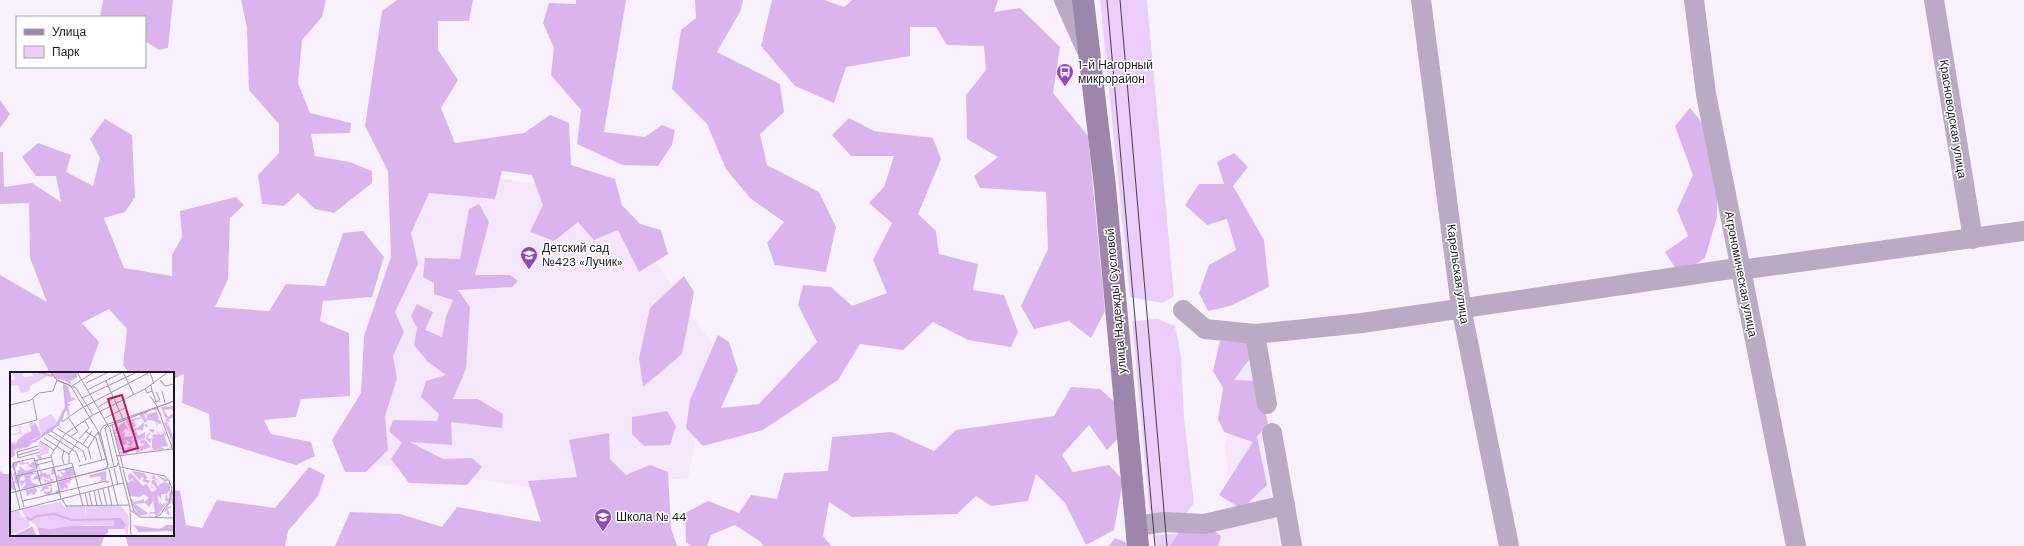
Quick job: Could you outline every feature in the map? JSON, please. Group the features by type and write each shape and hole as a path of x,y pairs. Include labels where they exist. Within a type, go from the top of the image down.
{"main road":[{"name":"улица Надежды Сусловой","path":"1083,0 1105,187 1138,536"}],"street":[{"name":"улица Надежды Сусловой","path":"1064,0 1090,57"},
{"name":"Карельская улица","path":"1421,0 1461,307 1509,546"},
{"name":"Агрономическая улица","path":"1694,0 1706,94 1796,546"},
{"name":"Красноводская улица","path":"1934,0 1973,239"},
{"path":"1183,310 1205,329 1255,334 1362,323 1461,307 1731,269 1740,270 2024,231"},
{"path":"1255,334 1267,404"},
{"path":"1272,433 1292,546"},
{"path":"1138,536 1164,522 1204,524 1285,505"}],"shaded area":[{"path":"103,0 173,0 168,48 159,50 146,42 146,16 100,16"},
{"path":"241,0 326,0 322,17 302,40 298,83 310,113 351,123 350,133 311,134 315,156 350,162 372,171 372,183 334,213 315,209 298,193 284,206 262,204 258,175 279,153 279,124 249,90 247,28"},
{"path":"397,0 473,0 469,21 438,21 438,50 458,80 441,108 455,143 524,133 550,115 569,123 571,165 615,179 622,205 640,224 661,230 668,254 639,272 618,230 594,240 578,222 554,241 530,232 543,205 532,175 502,171 495,199 429,193 411,233 418,264 395,312 404,332 393,356 397,378 385,416 388,450 366,472 345,472 332,440 361,393 364,336 391,257 388,171 365,126 382,11"},
{"path":"576,0 626,0 604,132 645,137 662,125 675,130 672,145 658,166 622,165 577,144 581,110 551,75 554,48 543,23 549,3 576,4"},
{"path":"695,0 743,0 741,10 717,52 780,84 784,112 760,134 767,165 819,192 836,227 826,272 775,265 767,243 784,222 750,198 726,169 707,124 672,89 681,30 696,18"},
{"path":"772,0 824,0 844,7 852,0 998,0 994,12 1020,8 1060,47 1053,93 1088,136 1105,311 1091,338 1069,321 1034,329 1021,306 1048,249 1046,192 980,188 974,176 998,157 967,139 966,95 986,70 984,46 947,45 936,27 910,27 910,56 846,67 834,103 795,86 761,46"},
{"path":"0,100 10,114 0,128"},
{"path":"1690,108 1717,141 1717,217 1705,258 1680,275 1665,252 1688,236 1677,210 1693,175 1675,126"},
{"path":"849,118 874,131 933,138 941,159 918,214 936,231 939,254 978,264 973,290 1004,295 1018,332 1011,347 968,340 933,322 903,350 860,344 838,380 763,430 703,446 686,428 690,400 718,335 729,342 738,370 721,408 759,404 817,342 798,305 803,285 831,287 852,306 887,293 873,260 892,223 869,203 884,187 894,156 851,156 832,135"},
{"path":"105,119 132,135 135,197 125,212 104,218 124,268 172,276 172,255 182,237 180,211 236,197 244,205 230,218 228,279 215,307 269,311 286,284 325,286 343,233 363,231 384,257 372,297 323,301 320,321 349,333 350,396 301,399 296,417 264,420 271,434 311,442 315,456 296,465 211,439 209,414 182,403 184,374 174,379 174,372 128,372 123,365 127,329 109,309 82,323 99,342 88,372 47,372 48,369 39,353 0,360 0,275 47,302 30,258 29,203 0,204 0,152 3,152 4,187 32,183 61,202 56,176 36,176 22,157 38,143 71,155 66,172 93,186 100,158 90,139"},
{"path":"1234,153 1248,167 1233,186 1264,240 1269,287 1230,306 1208,311 1199,293 1209,265 1236,250 1227,219 1207,225 1185,205 1199,184 1224,184 1217,162"},
{"name":"Детский сад №423 «Лучик»","path":"413,164 610,196 713,344 688,478 549,490 367,463"},
{"path":"479,204 489,222 475,275 510,275 518,281 512,287 458,290 470,307 466,369 453,399 478,399 503,414 502,428 451,422 452,445 410,442 443,459 472,458 482,467 467,485 409,483 391,459 402,443 389,431 393,420 437,421 439,414 421,397 426,381 446,375 427,361 414,345 417,328 411,316 417,304 433,312 425,330 442,337 446,317 453,300 434,294 434,283 423,277 425,258 460,259 469,209"},
{"path":"684,276 694,292 682,354 643,387 639,358 650,308"},
{"path":"1220,341 1251,342 1254,353 1234,380 1258,381 1268,423 1257,437 1267,485 1242,509 1219,495 1253,442 1224,432 1218,419 1223,388 1213,371"},
{"path":"1248,349 1279,546 1212,546 1230,490 1225,446 1233,415 1222,353"},
{"path":"1071,387 1100,389 1120,407 1123,433 1107,450 1089,425 1062,455 1073,472 1109,465 1123,480 1114,530 1086,545 1065,503 1036,474 1028,501 991,506 976,496 957,514 852,517 829,502 823,536 831,546 763,546 761,542 735,525 711,535 707,546 691,546 686,542 685,513 708,501 739,513 751,495 777,499 784,473 828,471 832,437 892,432 934,451 956,430 1054,416"},
{"path":"667,411 676,426 670,445 644,446 632,434 632,417"},
{"path":"609,433 610,459 626,475 650,465 668,472 671,528 677,546 335,546 350,512 400,514 442,527 457,507 541,522 528,481 577,477 569,440"},
{"path":"309,467 325,475 318,496 288,531 285,546 128,546 125,536 174,536 174,490 180,491 186,525 202,528 217,500 275,508"},
{"path":"0,471 4,474 10,474 10,536 105,536 101,546 0,546"},
{"path":"1183,527 1210,528 1221,536 1218,546 1170,546"},
{"path":"1115,538 1127,543 1127,546 1109,546"}],"green space":[{"path":"1100,0 1147,0 1174,296 1162,303 1130,297"},
{"path":"1158,319 1175,326 1181,356 1184,418 1194,503 1185,515 1150,518 1132,321"},
{"path":"1190,533 1199,546 1156,546 1155,535"}],"tram line":[{"path":"1107,0 1155,546"},
{"path":"1120,0 1167,546"}],"place":[{"name":"1-й Нагорный микрорайон","path":"1065,87"},
{"name":"Детский сад №423 «Лучик»","path":"529,270"},
{"name":"Школа № 44","path":"603,532"}]}
